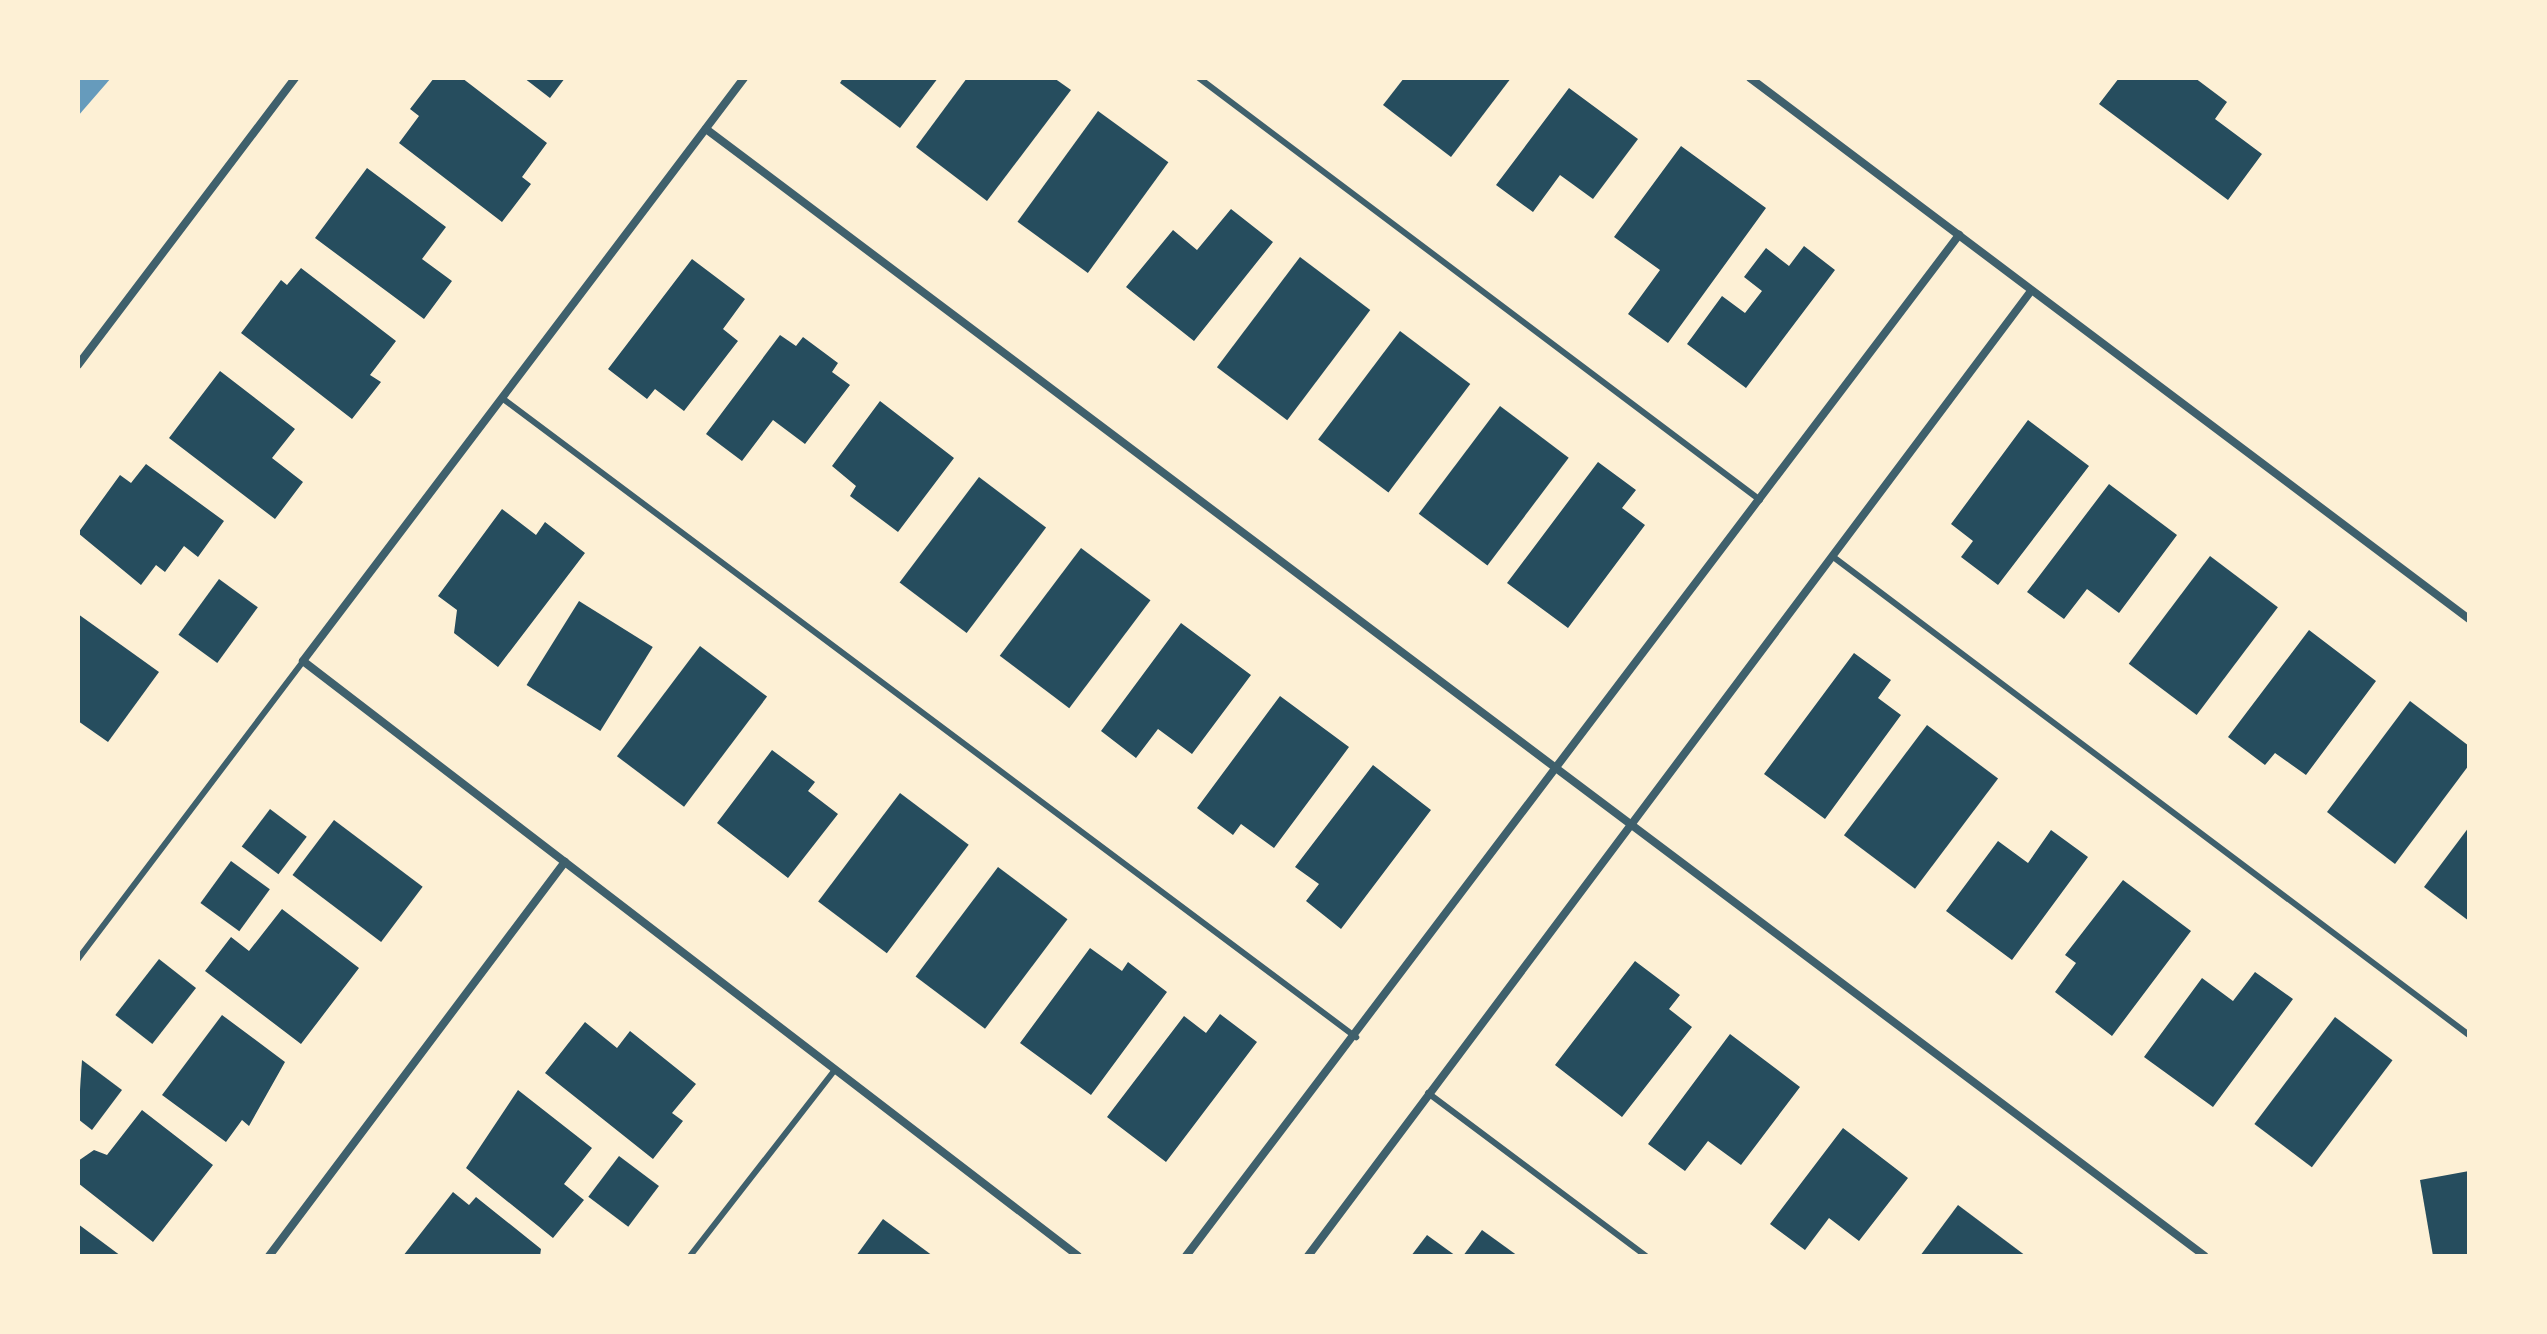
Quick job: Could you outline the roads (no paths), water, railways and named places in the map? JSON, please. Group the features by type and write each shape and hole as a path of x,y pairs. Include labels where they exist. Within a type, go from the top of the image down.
{"street":[{"path":"78,365 295,78"},
{"path":"744,78 303,661 1078,1256"},
{"path":"1750,78 2469,619"},
{"path":"706,129 2205,1256"},
{"path":"1186,1256 1356,1037 1959,235"},
{"path":"1308,1256 2031,291"},
{"path":"269,1256 565,862"}],"lane":[{"path":"1199,78 1760,500"},
{"path":"502,398 1356,1037"},
{"path":"1832,556 2469,1035"},
{"path":"78,959 303,661"},
{"path":"690,1256 835,1070"},
{"path":"1428,1093 1646,1256"}],"water":[{"path":"78,78 111,78 78,116"}]}
